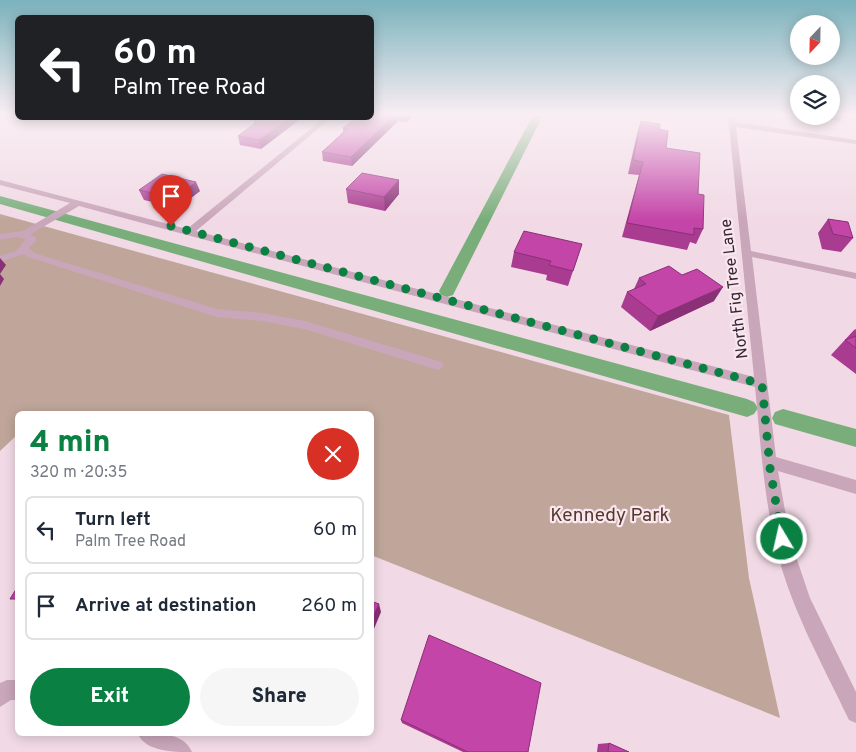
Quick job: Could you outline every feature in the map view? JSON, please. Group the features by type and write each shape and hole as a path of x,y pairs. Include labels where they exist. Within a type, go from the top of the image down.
{"street":[{"path":"190,231 289,150"},
{"name":"North Fig Tree Lane","path":"735,150 770,462 782,539 802,602 856,713"},
{"path":"0,182 74,205 190,231 762,384"},
{"path":"0,237 28,232 74,205"},
{"path":"0,259 25,249 31,241 28,232"},
{"path":"25,249 31,255 217,313 262,317 305,326 438,365"},
{"path":"747,254 856,276"},
{"path":"770,462 856,487"},
{"path":"152,736 182,752"}],"green space":[{"name":"Kennedy Park","path":"0,214 729,415 749,578 780,718 374,556 374,411 15,411 15,437 0,451"}],"building":[{"path":"324,150 358,150 351,157 322,152"},
{"path":"635,150 680,150 700,153 698,194 704,195 703,229 694,228 694,235 627,223 643,162 633,160"},
{"path":"362,173 399,180 384,197 346,189"},
{"path":"162,174 196,182 174,198 139,190"},
{"path":"828,219 848,222 853,238 833,234"},
{"path":"524,231 582,244 573,271 549,265 551,261 514,252"},
{"path":"669,266 682,275 697,269 723,287 658,316 627,292 646,284 639,278"},
{"path":"856,336 856,348 845,340"},
{"path":"15,591 15,599 10,599"},
{"path":"374,602 379,604 374,615"},
{"path":"429,635 541,683 528,752 468,752 401,720"},
{"path":"609,743 629,752 608,752"}],"waterway":[{"path":"447,291 520,150"},
{"path":"0,200 747,408"},
{"path":"783,418 856,438"}],"route":[{"path":"171,226 762,384 770,468 782,539"}]}
